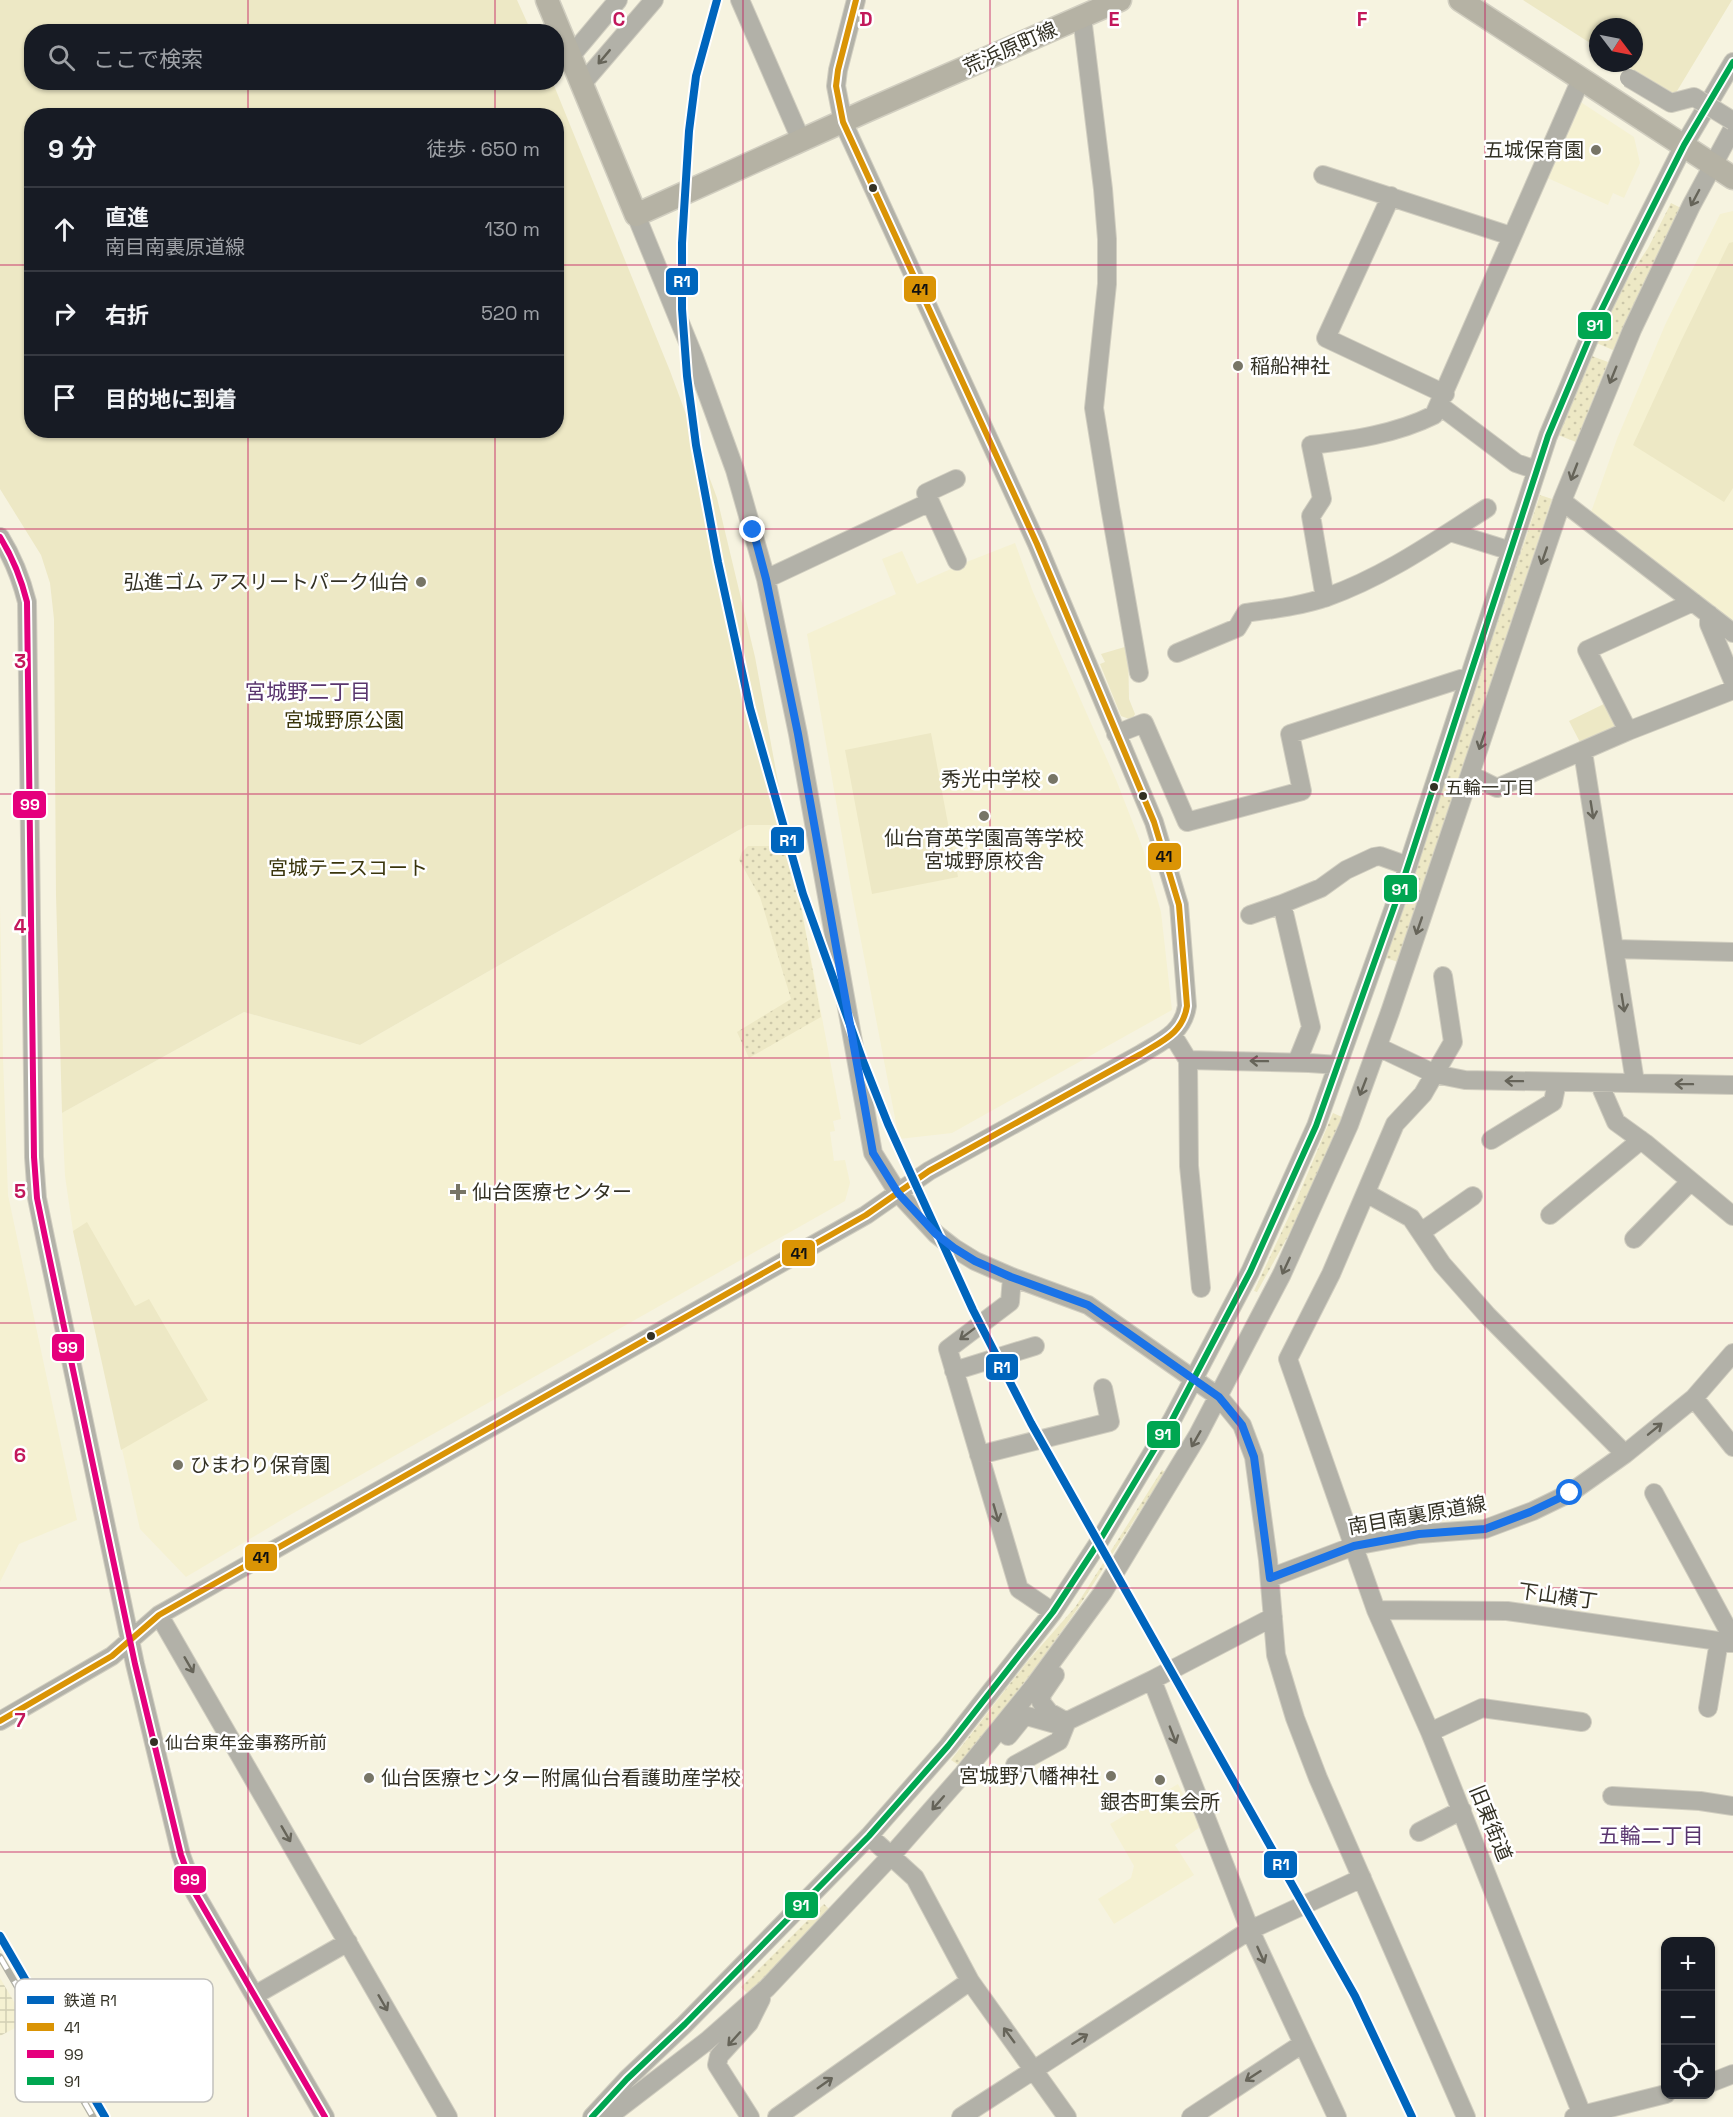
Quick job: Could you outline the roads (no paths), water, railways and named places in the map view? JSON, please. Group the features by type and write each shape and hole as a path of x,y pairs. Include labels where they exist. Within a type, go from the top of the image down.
{"main road":[{"path":"547,0 557,24"},
{"name":"荒浜原町線","path":"636,215 1120,0"},
{"path":"1460,0 1733,178"},
{"path":"564,42 636,215"}],"street":[{"path":"570,57 618,0"},
{"path":"582,84 654,0"},
{"path":"740,0 801,140"},
{"path":"0,1721 112,1656 159,1615 866,1215 929,1171 1141,1054 1181,1027 1186,1018 1179,904 1154,822 1037,544 843,122 836,86 856,0"},
{"path":"1082,17 1107,239 1107,284 1094,408 1139,673"},
{"path":"592,2117 869,1836 948,1746 1053,1612 1136,1482 1194,1380 1250,1272 1316,1126 1408,866 1548,436 1599,315 1684,145 1733,62"},
{"path":"1629,78 1671,103 1694,98 1733,121"},
{"path":"1325,598 1311,516 1322,499 1311,445 1352,440 1416,424 1434,415 1581,79"},
{"path":"608,2117 707,2041 766,1990 891,1856 963,1774 1034,1686 1103,1592 1163,1495 1219,1397 1282,1274 1318,1196 1378,1047 1562,501 1632,330 1691,206 1733,128"},
{"path":"1323,175 1511,236"},
{"path":"1391,196 1326,338 1442,400 1516,463 1536,470"},
{"path":"636,215 694,357 735,470 766,579 798,734 873,1153 898,1193 936,1234 954,1248 975,1261 1011,1277 1088,1305 1219,1397 1242,1425 1254,1457 1270,1578 1276,1655 1295,1718 1318,1778 1466,2117"},
{"path":"956,479 926,493 957,561"},
{"path":"1562,501 1733,633"},
{"path":"766,579 930,502"},
{"path":"1177,653 1237,628 1246,613 1325,598 1384,573 1487,508"},
{"path":"1450,532 1511,550"},
{"path":"0,537 11,555 27,602 33,1157 37,1198 130,1639 181,1855 195,1893 325,2117"},
{"path":"1628,731 1587,650 1693,602"},
{"path":"1709,614 1709,624 1733,681"},
{"path":"1116,734 1144,723 1187,822 1302,791 1290,734 1470,676"},
{"path":"1471,775 1497,788 1628,731 1733,690"},
{"path":"1583,752 1635,1082"},
{"path":"1250,915 1321,888 1346,870 1374,857 1380,856 1408,866"},
{"path":"1282,904 1311,1027 1297,1062"},
{"path":"1615,949 1733,952"},
{"name":"旧東街道","path":"1443,976 1453,1042 1423,1094 1395,1124 1331,1274 1288,1359 1376,1610 1462,1810 1580,2116"},
{"path":"1172,1034 1188,1060 1189,1166 1201,1288"},
{"path":"1378,1047 1435,1074 1465,1080 1733,1085"},
{"path":"1188,1060 1338,1065"},
{"path":"1491,1140 1553,1102 1557,1082"},
{"path":"1599,1083 1616,1122 1733,1216"},
{"path":"1550,1215 1641,1140"},
{"path":"1634,1239 1690,1182"},
{"path":"1366,1193 1411,1218 1442,1264 1487,1315 1625,1454"},
{"path":"1421,1232 1473,1196"},
{"path":"1011,1277 1010,1302 948,1349 1019,1589 1053,1612"},
{"path":"954,1371 1035,1346"},
{"name":"南目南裏原道線","path":"1270,1578 1354,1546 1419,1534 1485,1529 1530,1512 1570,1493 1625,1454 1694,1398 1733,1353"},
{"path":"979,1455 1110,1422 1103,1388"},
{"path":"1694,1398 1733,1447"},
{"path":"1654,1493 1728,1641 1708,1708"},
{"path":"1067,1721 1049,1712 1043,1706 1042,1694 1080,1642 1103,1592"},
{"name":"下山横丁","path":"1376,1610 1507,1611 1728,1641"},
{"path":"159,1615 448,2117"},
{"path":"963,1774 995,1754 1021,1720 1027,1716 1059,1725 1273,1617"},
{"path":"1152,1680 1250,1930 1337,2117"},
{"path":"1430,1732 1482,1708 1582,1722"},
{"path":"1016,1765 1059,1741 1067,1721"},
{"path":"1612,1796 1700,1801 1733,1806"},
{"path":"1419,1832 1462,1810"},
{"path":"869,1836 915,1878 970,1981 1067,2117"},
{"path":"961,2117 1250,1930 1362,1878"},
{"path":"255,1995 348,1942"},
{"path":"777,2117 970,1981"},
{"path":"750,2117 717,2065 719,2056 749,2023 766,1990"},
{"path":"1191,2117 1302,2044"},
{"path":"1715,2082 1733,2074"},
{"path":"1580,2116 1661,2095"}],"railway":[{"path":"0,1936 25,1979"},
{"path":"0,1957 15,1983"},
{"path":"84,2102 93,2117"},
{"path":"96,2102 105,2117"}],"rail line":[{"name":"R1","path":"717,0 696,76 689,131 682,243 682,309 687,376 696,445 718,562 750,708 803,894 888,1124 973,1310 1031,1423 1355,1996 1412,2117"},
{"name":"R1","path":"0,1936 25,1979"},
{"name":"R1","path":"96,2102 105,2117"}],"place":[{"name":"五城保育園","path":"1596,150"},
{"name":"稲船神社","path":"1238,366"},
{"name":"弘進ゴム アスリートパーク仙台","path":"421,582"},
{"name":"秀光中学校","path":"1053,779"},
{"name":"五輪一丁目","path":"1434,787"},
{"name":"仙台育英学園高等学校 宮城野原校舎","path":"984,816"},
{"name":"仙台医療センター","path":"458,1192"},
{"name":"ひまわり保育園","path":"178,1465"},
{"name":"仙台東年金事務所前","path":"154,1742"},
{"name":"宮城野八幡神社","path":"1111,1776"},
{"name":"仙台医療センター附属仙台看護助産学校","path":"369,1778"},
{"name":"銀杏町集会所","path":"1160,1780"}],"district":[{"name":"宮城野二丁目","path":"308,691"},
{"name":"五輪二丁目","path":"1651,1835"}],"park label":[{"name":"宮城野原公園","path":"344,720"},
{"name":"宮城テニスコート","path":"348,868"}]}
